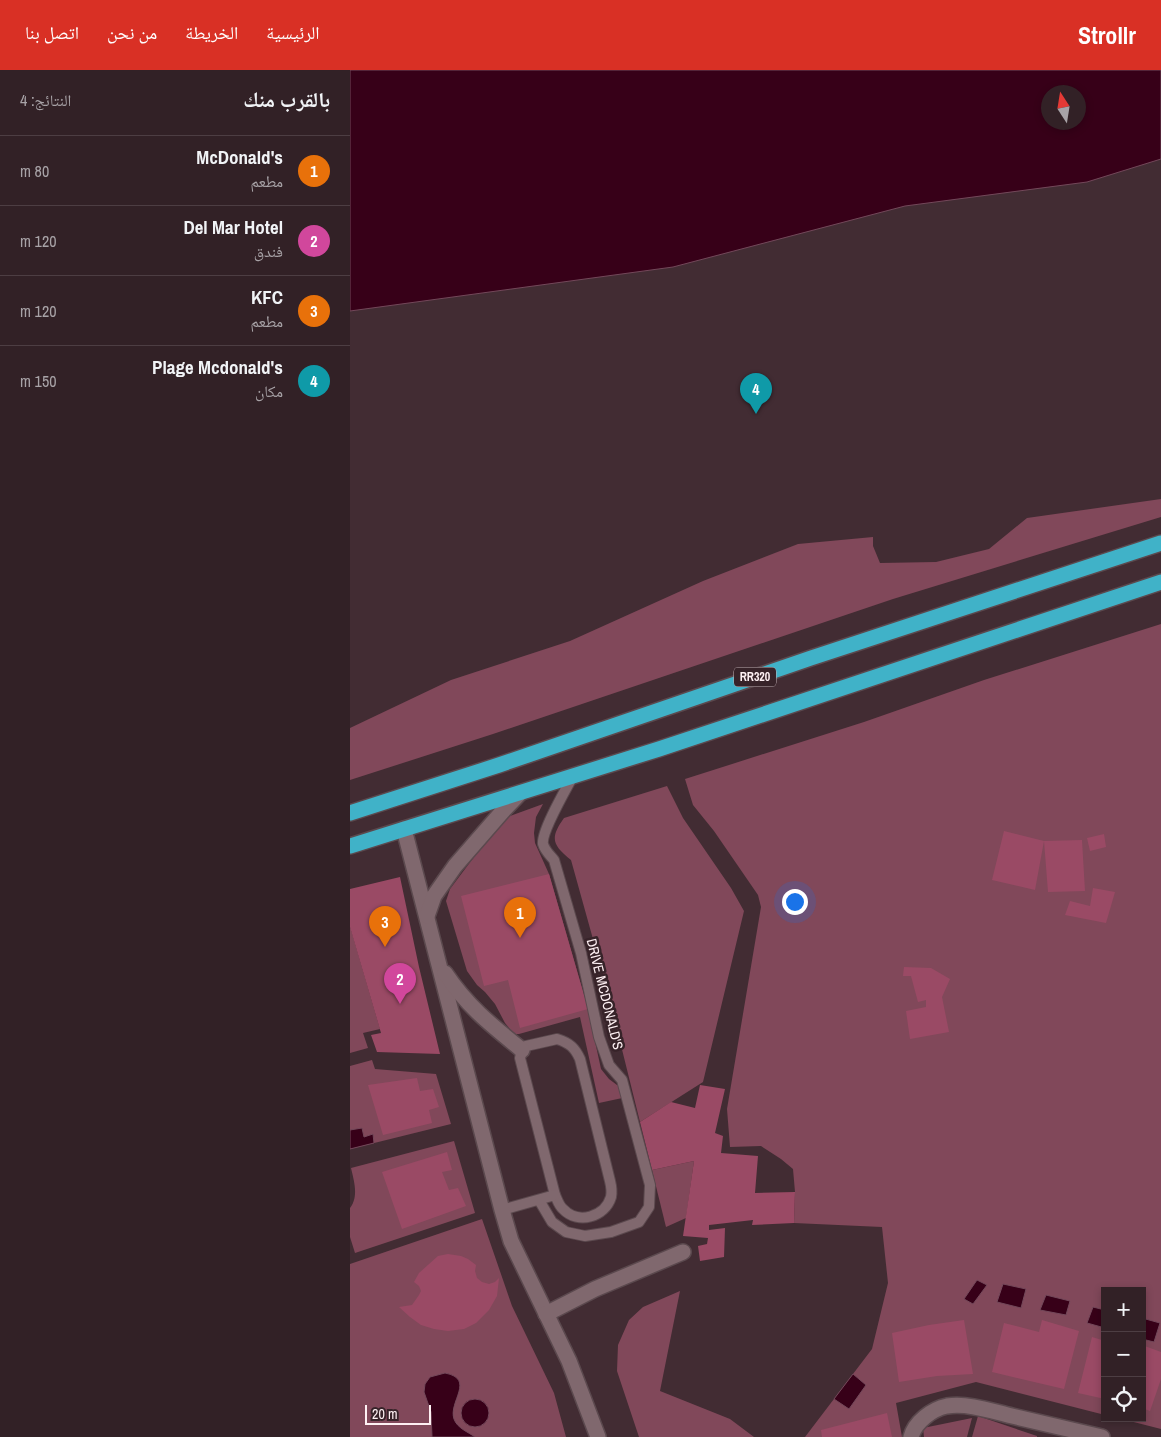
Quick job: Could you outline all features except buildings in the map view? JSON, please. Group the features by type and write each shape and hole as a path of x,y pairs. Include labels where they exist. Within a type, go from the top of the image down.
{"highway":[{"name":"RR320","path":"350,813 499,765 811,658 1161,543"},
{"path":"350,846 668,746 1161,582"}],"street":[{"path":"427,916 434,896 455,866 520,793"},
{"path":"404,828 511,1241 569,1361 598,1437"},
{"path":"439,964 458,992 479,1014 522,1050"},
{"path":"546,1314 595,1289 683,1252"},
{"path":"911,1437 913,1430 922,1419 932,1412 946,1406 970,1406 1102,1437"}],"lane":[{"name":"DRIVE MCDONALD'S","path":"539,1200 552,1222 566,1232 585,1236 611,1232 639,1222 649,1207 650,1185 622,1080 609,1065 600,1037 581,953 554,860 546,851 542,842 549,822 572,776"},
{"path":"558,1039 568,1042 576,1049 580,1059 610,1180 611,1196 604,1209 591,1218 575,1217 568,1213 562,1209 555,1195 520,1058 522,1050 526,1046 558,1039"},
{"path":"502,1210 555,1195"}],"shaded area":[{"path":"350,70 1161,70 1161,159 1087,182 905,206 673,267 350,311"},
{"path":"1161,499 1161,517 893,599 493,734 350,780 350,728 451,680 570,641 703,581 798,544 873,537 873,546 880,563 936,562 989,549 1027,518"},
{"path":"1161,624 1161,1429 1134,1422 1146,1422 1146,1287 1101,1287 1101,1414 976,1382 896,1403 902,1437 805,1437 872,1349 888,1283 882,1227 794,1223 795,1192 793,1169 761,1146 730,1147 727,1109 761,907 758,895 714,831 693,805 685,779 864,722 984,680"},
{"path":"667,786 683,818 731,888 744,911 703,1082 640,1122 608,993 571,860 557,846 555,837 556,831 564,818"},
{"path":"543,804 536,817 535,843 549,874 588,1009 601,1069 617,1085 623,1085 627,1097 599,1103 580,1017 514,1034 505,1023 495,1004 467,971 446,901 450,889 501,821"},
{"path":"350,926 380,1029 363,1033 368,1048 350,1053"},
{"path":"372,1060 375,1069 436,1074 451,1124 350,1149 350,1066"},
{"path":"362,1128 364,1137 373,1134 374,1143 350,1149 350,1130"},
{"path":"454,1141 475,1213 355,1253 350,1237 350,1208 355,1194 351,1168"},
{"path":"694,1161 686,1218 666,1227 652,1170"},
{"path":"482,1219 512,1306 554,1393 566,1437 350,1437 350,1264"},
{"path":"977,1280 987,1285 973,1304 964,1299"},
{"path":"1003,1284 1026,1289 1021,1308 997,1302"},
{"path":"680,1291 660,1391 730,1419 754,1437 639,1437 617,1371 618,1345 629,1320 643,1307"},
{"path":"1046,1295 1070,1301 1066,1315 1040,1310"},
{"path":"1093,1307 1101,1309 1101,1327 1087,1323"},
{"path":"1146,1319 1160,1323 1154,1342 1146,1340"},
{"path":"445,1373 459,1380 459,1392 453,1412 455,1422 475,1437 432,1437 431,1412 424,1392 425,1384 430,1377"},
{"path":"853,1374 866,1385 849,1409 834,1399"},
{"path":"475,1399 485,1403 489,1413 485,1423 475,1427 465,1423 461,1413 465,1403"},
{"path":"978,1416 1037,1436 1037,1437 972,1437"},
{"path":"972,1418 967,1437 924,1437 923,1428"}],"place":[{"name":"Plage Mcdonald's","path":"756,414"},
{"name":"McDonald's","path":"520,938"},
{"name":"KFC","path":"385,947"},
{"name":"Del Mar Hotel","path":"400,1004"}]}
